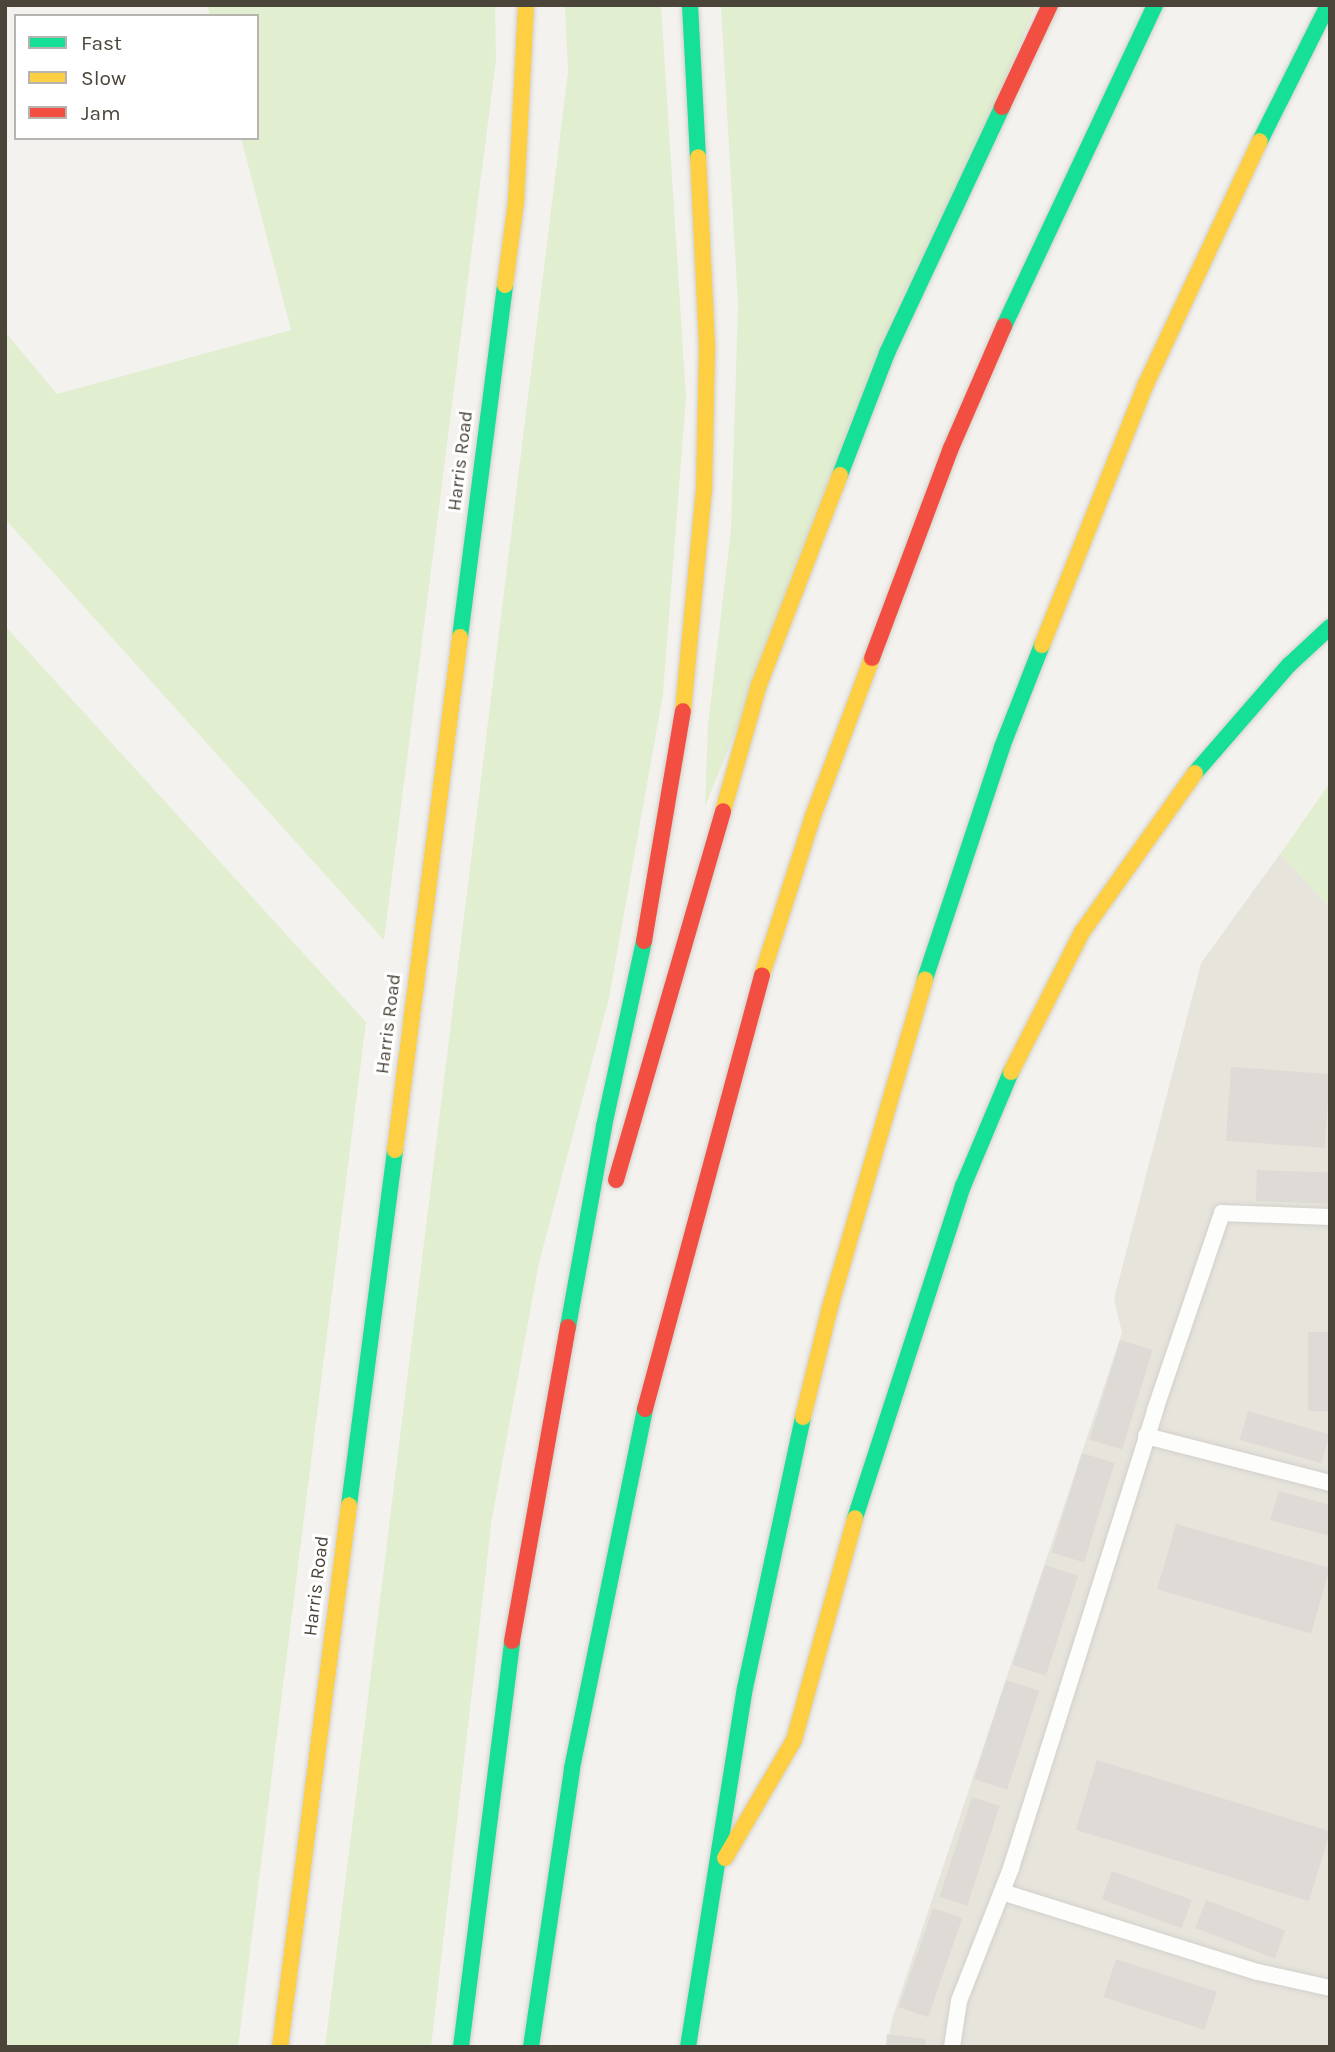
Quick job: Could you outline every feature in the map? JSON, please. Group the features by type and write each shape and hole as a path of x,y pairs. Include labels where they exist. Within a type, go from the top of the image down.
{"main road":[{"name":"Harris Road","path":"279,2047 516,202 526,5"},
{"path":"461,2047 510,1655 565,1361 604,1126 659,872 690,662 704,490 707,346 690,5"},
{"path":"565,1361 759,685 887,353 1050,5"},
{"path":"531,2047 572,1768 609,1574 654,1370 753,1003 813,816 951,448 1029,267 1155,5"},
{"path":"688,2047 712,1881 745,1688 827,1321 939,932 1002,747 1119,448 1227,206 1313,30 1329,7"},
{"path":"712,1881 794,1740 859,1502 950,1225 1022,1047 1082,932 1179,792 1289,665 1330,627"}],"lane":[{"path":"952,2047 959,2001 1002,1892 1146,1436 1222,1213 1330,1217"},
{"path":"1146,1436 1330,1483"},
{"path":"1002,1892 1258,1972 1330,1989"}],"shaded area":[{"path":"1280,854 1330,907 1330,2047 887,2047 892,2019 1122,1333 1114,1299 1201,963"}],"green space":[{"path":"207,5 495,5 496,59 384,940 5,519 5,332 57,394 291,330 242,140 259,140 259,14 209,14"},
{"path":"565,5 661,5 686,397 663,694 609,998 539,1263 492,1518 431,2047 325,2047 568,72"},
{"path":"721,5 1036,5 705,806 708,725 731,530 738,305"},
{"path":"5,626 366,1022 238,2047 5,2047"},
{"path":"1330,783 1330,907 1280,854"}],"building":[{"path":"1231,1067 1330,1074 1325,1148 1226,1141"},
{"path":"1257,1170 1330,1173 1329,1204 1256,1201"},
{"path":"1308,1332 1330,1332 1330,1411 1308,1411"},
{"path":"1120,1340 1153,1350 1122,1449 1090,1439"},
{"path":"1248,1411 1330,1434 1321,1463 1240,1440"},
{"path":"1082,1453 1115,1463 1084,1562 1052,1552"},
{"path":"1279,1491 1330,1505 1330,1536 1270,1520"},
{"path":"1176,1524 1330,1568 1311,1633 1157,1589"},
{"path":"1045,1565 1078,1576 1046,1676 1013,1665"},
{"path":"1006,1680 1039,1691 1007,1790 974,1779"},
{"path":"1097,1760 1330,1831 1309,1901 1076,1830"},
{"path":"972,1797 1000,1806 967,1906 940,1897"},
{"path":"1112,1871 1192,1900 1182,1928 1102,1899"},
{"path":"1206,1900 1285,1930 1275,1958 1195,1928"},
{"path":"933,1908 962,1918 928,2017 899,2007"},
{"path":"1116,1959 1217,1992 1204,2030 1104,1997"},
{"path":"887,2034 926,2039 925,2047 886,2047"}],"traffic: fast":[{"path":"690,5 698,157"},
{"path":"1004,326 1155,5"},
{"path":"1260,141 1328,5"},
{"path":"840,475 887,353 1002,107"},
{"path":"460,637 505,285"},
{"path":"1195,773 1289,665 1330,627"},
{"path":"925,979 1002,747 1042,645"},
{"path":"568,1327 604,1126 644,941"},
{"path":"855,1518 963,1186 1011,1072"},
{"path":"349,1505 395,1150"},
{"path":"531,2047 572,1768 645,1409"},
{"path":"688,2047 745,1688 803,1417"},
{"path":"461,2047 512,1641"}],"traffic: slow":[{"path":"505,285 516,202 526,5"},
{"path":"1042,645 1146,384 1260,141"},
{"path":"683,711 704,490 707,346 698,157"},
{"path":"723,811 759,685 840,475"},
{"path":"395,1150 460,637"},
{"path":"762,975 813,816 872,658"},
{"path":"1011,1072 1082,932 1195,773"},
{"path":"803,1417 830,1307 925,979"},
{"path":"280,2047 349,1505"},
{"path":"725,1858 794,1740 855,1518"}],"traffic: jam":[{"path":"1002,107 1050,5"},
{"path":"872,658 951,448 1004,326"},
{"path":"644,941 683,711"},
{"path":"616,1180 723,811"},
{"path":"645,1409 762,975"},
{"path":"512,1641 568,1327"}]}
